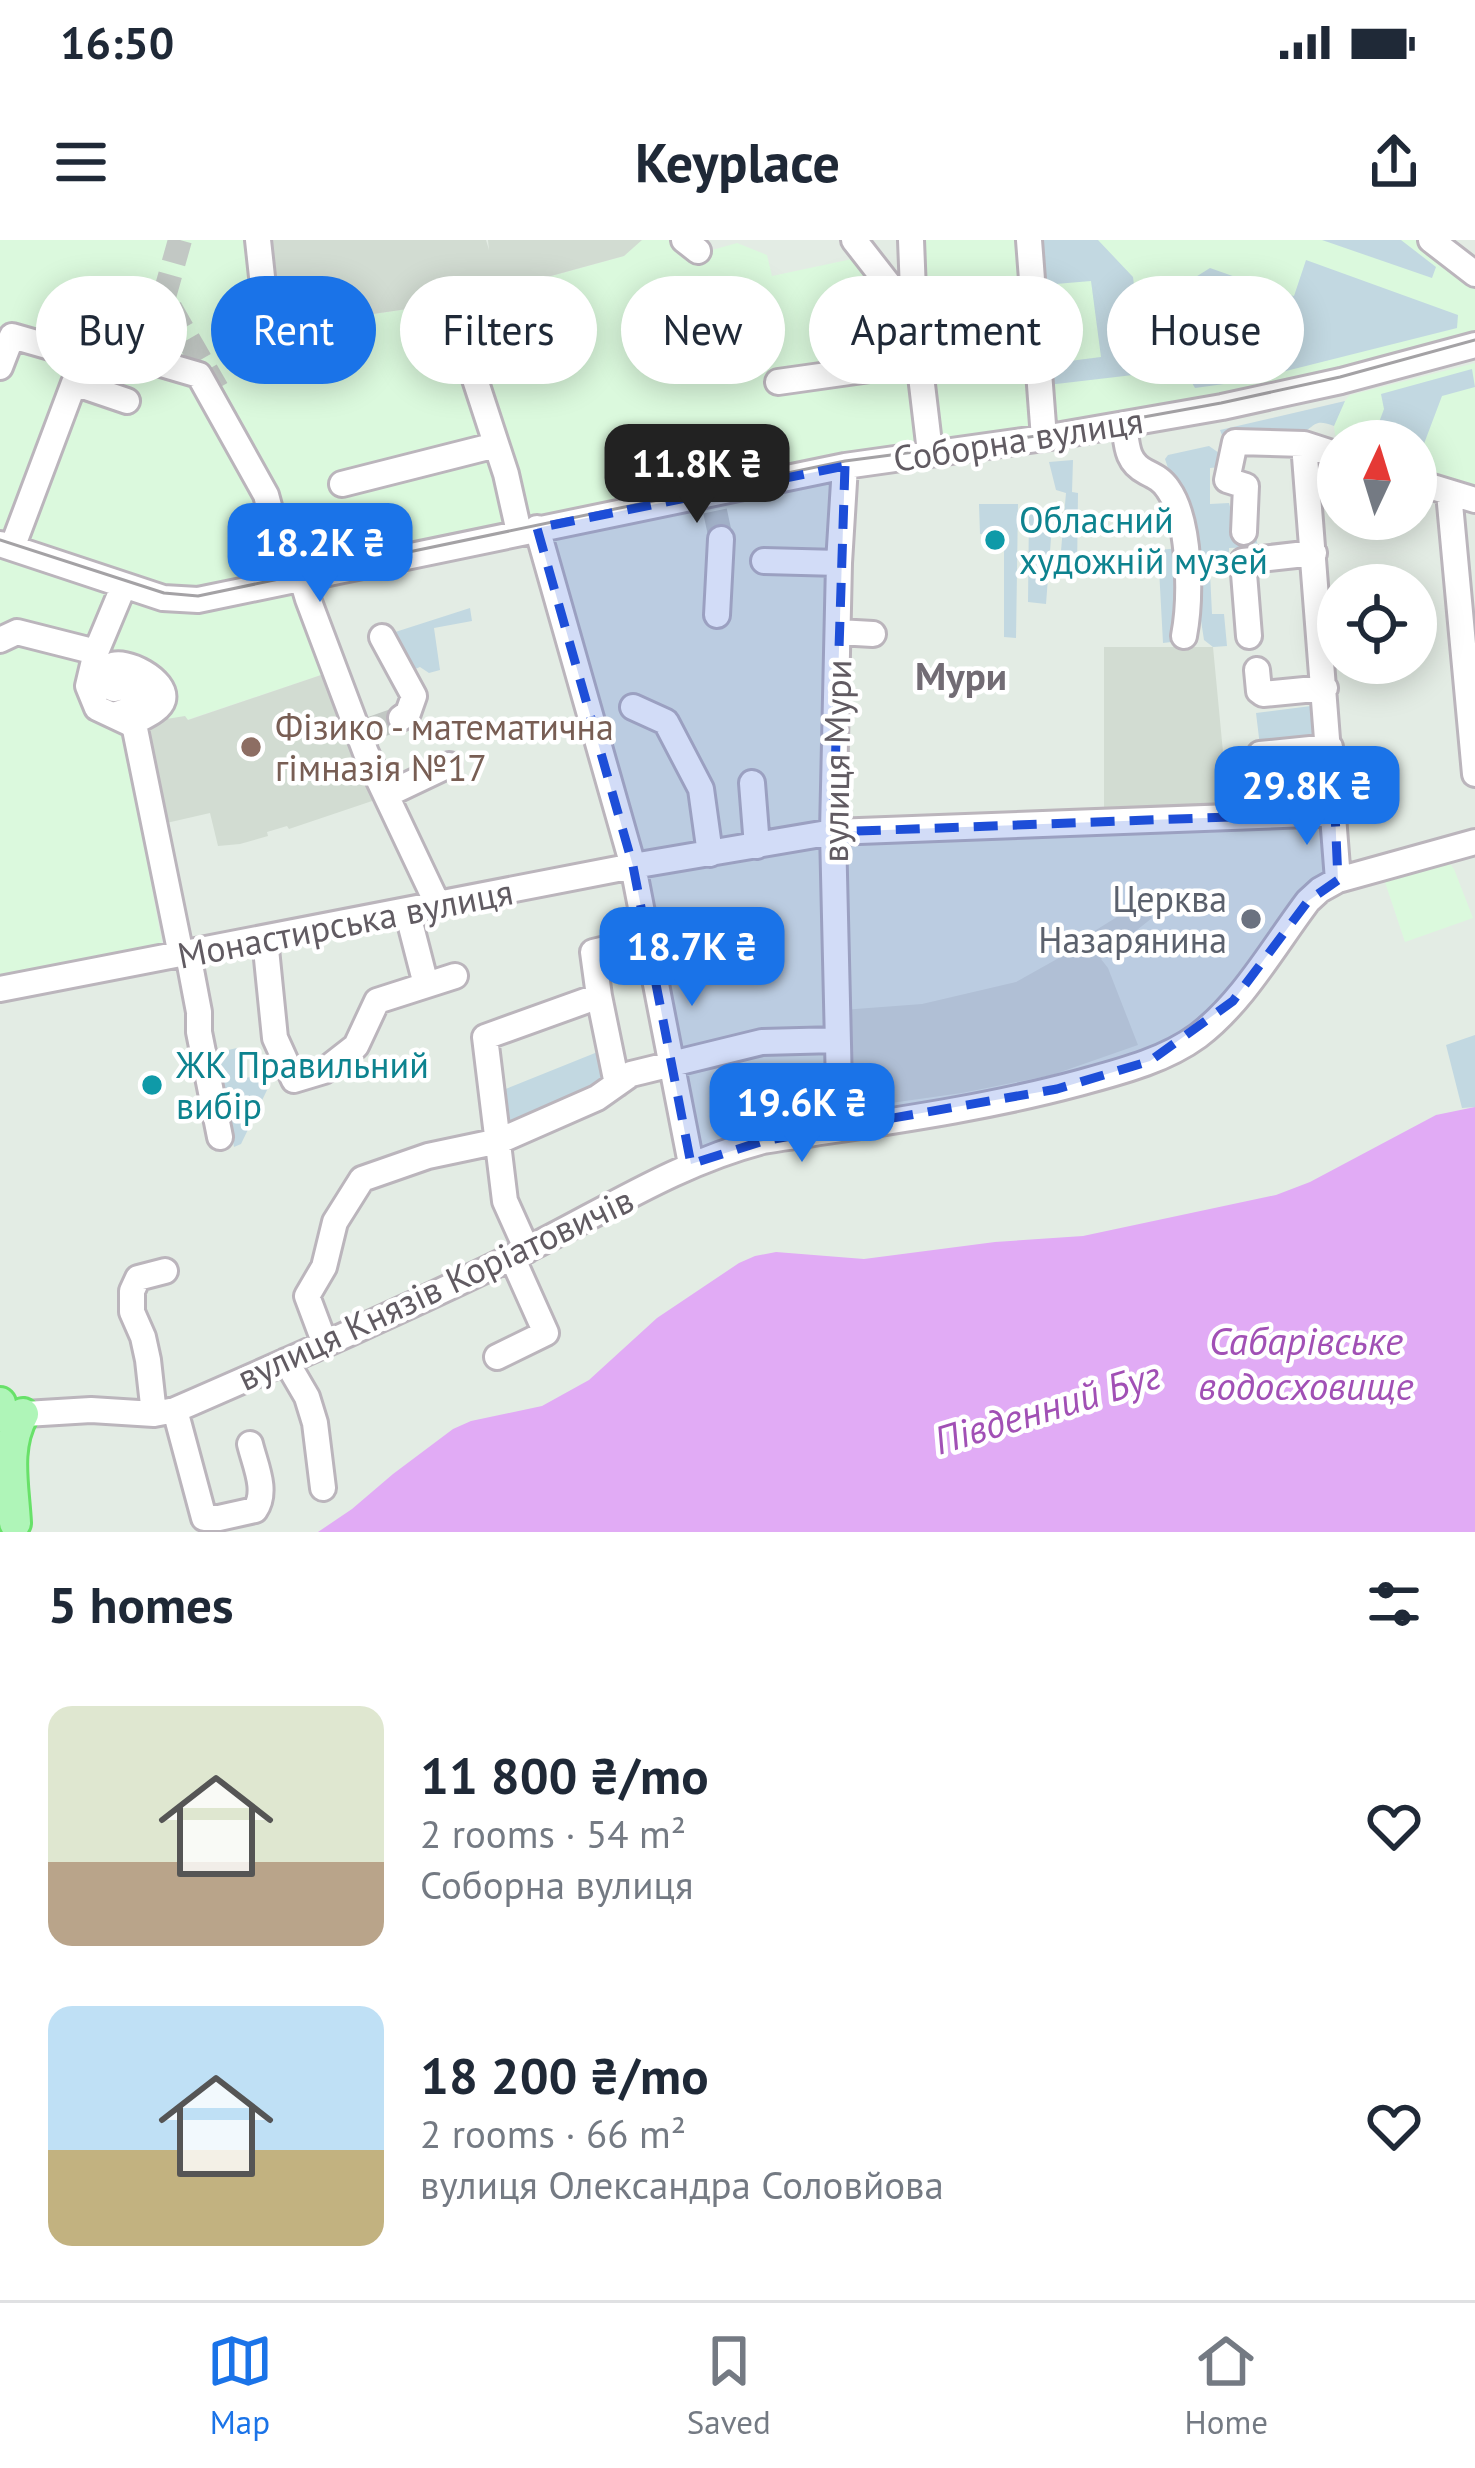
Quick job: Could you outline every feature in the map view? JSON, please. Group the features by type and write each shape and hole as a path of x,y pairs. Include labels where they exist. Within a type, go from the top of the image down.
{"main road":[{"path":"4,1420 16,1527"},
{"path":"0,1485 16,1527"}],"street":[{"path":"259,240 262,276"},
{"path":"854,240 882,276"},
{"path":"911,240 912,276"},
{"path":"1028,240 1044,438"},
{"path":"1431,240 1474,273"},
{"path":"0,367 12,336 54,348 59,334 199,375 280,515 386,795 438,904"},
{"name":"Соборна вулиця","path":"6,546 163,598 188,601 528,530 713,502 845,466 1044,438 1341,381 1475,345"},
{"path":"6,546 74,383 127,401"},
{"path":"476,384 528,530 633,866 691,1164"},
{"path":"922,384 930,452"},
{"path":"1124,424 1134,465 1159,478 1177,508 1187,556 1189,609 1184,637"},
{"path":"1244,532 1246,486 1228,480 1235,442 1317,448"},
{"path":"1304,444 1338,880"},
{"path":"342,484 496,445"},
{"name":"вулиця Мури","path":"840,1129 833,832 845,466"},
{"path":"1437,489 1475,500"},
{"path":"1449,493 1475,774"},
{"path":"717,615 721,539"},
{"path":"1250,636 1244,561 1313,553"},
{"path":"764,561 839,563"},
{"path":"124,585 95,652 88,686 97,708 135,729 200,1012 199,1032 220,1137"},
{"path":"0,640 17,632 95,652"},
{"path":"838,632 873,634"},
{"path":"382,637 414,696 401,718"},
{"path":"1257,670 1263,694 1325,688"},
{"path":"633,706 666,722 701,789 710,854"},
{"path":"1260,754 1330,748"},
{"path":"386,795 449,765"},
{"path":"752,783 757,846"},
{"name":"Монастирська вулиця","path":"0,989 633,866 833,832 1335,813"},
{"name":"вулиця Князів Коріатовичів","path":"4,1420 91,1410 164,1412 325,1345 691,1164 732,1149 966,1109 1150,1061 1197,1036 1233,1001 1320,890 1338,880 1475,842"},
{"path":"407,911 423,973"},
{"path":"265,939 275,1038 294,1080 324,1071 356,1046 377,1001 454,976"},
{"path":"617,1084 593,952 648,939"},
{"path":"497,1357 546,1333 505,1201 483,1034 599,996"},
{"path":"325,1345 307,1296 324,1267 335,1222 362,1179 428,1156 499,1141 597,1098 632,1074 762,1042 837,1040"},
{"path":"165,1271 138,1278 130,1299 132,1312 204,1518 255,1510 261,1501 250,1444"},
{"path":"286,1361 307,1396 315,1423 322,1488"}],"highlighted area":[{"path":"845,466 833,832 1335,813 1338,880 1308,901 1233,1001 1150,1061 1057,1089 763,1141 691,1164 633,866 537,528"}],"shaded area":[{"path":"0,240 272,240 275,276 211,276 211,384 376,384 376,314 400,310 400,384 597,384 597,276 552,276 624,256 641,240 702,240 712,250 737,243 767,255 772,276 852,259 870,276 809,276 809,384 1083,384 1083,276 912,276 911,240 1431,240 1475,274 1475,345 1304,379 1304,276 1107,276 1107,384 1279,384 302,578 327,673 187,720 122,735 160,951 0,982"},
{"path":"272,240 486,240 489,250 488,240 642,240 624,256 551,276 400,276 400,310 376,314 376,276 275,276"},
{"path":"1028,240 1098,240 1132,276 1107,276 1107,378 1083,381 1083,359 1101,357 1091,281 1083,282 1083,276 1031,276"},
{"path":"1322,240 1401,240 1436,267 1432,278"},
{"path":"1306,260 1458,315 1457,328 1304,366 1301,276"},
{"path":"1210,268 1233,276 1197,276"},
{"path":"1475,363 1475,492 1437,482 1437,420 1336,420 1350,395"},
{"path":"1472,369 1475,387 1442,396 1433,420 1380,420 1384,409 1381,394"},
{"path":"1345,401 1337,420 1317,420 1302,432 1275,430 1223,438 1220,430"},
{"path":"1209,446 1219,453 1220,467 1210,468 1210,504 1229,503 1237,532 1255,532 1258,547 1229,548 1229,571 1210,573 1212,614 1224,614 1227,646 1213,647 1204,640 1198,601 1180,641 1163,643 1158,550 1180,548 1164,477 1165,459"},
{"path":"1073,460 1072,492 1078,493 1077,575 1059,574 1066,493 1056,490 1049,462"},
{"path":"979,504 1018,504 1016,638 1004,637 1004,535 980,534"},
{"path":"1029,511 1053,512 1046,604 1028,602"},
{"path":"470,608 472,621 434,628 440,670 429,673 420,667 405,673 386,635"},
{"path":"1104,647 1213,647 1225,773 1218,774 1219,807 1104,813"},
{"name":"Фізико - математична гімназія №17","path":"327,673 378,799 240,844 218,846 210,813 162,824 144,729 148,722 185,716 188,720"},
{"path":"1311,706 1315,739 1260,746 1256,713"},
{"path":"1446,859 1473,918 1405,942 1383,876"},
{"path":"1141,902 1152,918 1101,959 1138,1045 1052,1075 848,1109 842,1010 922,1004 1016,982"},
{"path":"1475,1035 1475,1107 1462,1108 1446,1045"},
{"path":"237,1048 245,1078 266,1074 268,1088 241,1144 234,1147 215,1053"},
{"path":"605,1049 612,1081 503,1133 498,1092"}],"water":[{"name":"Сабарівське водосховище","path":"1475,1107 1475,1532 318,1532 453,1429 542,1406 589,1380 657,1318 755,1256 776,1252 864,1259 1083,1236 1276,1195 1436,1115"}],"tunnel":[{"path":"180,240 164,297 217,389"},
{"path":"715,511 721,539"},
{"path":"285,522 292,546"},
{"path":"370,729 401,718"}],"tram line":[{"path":"0,540 164,593 198,596 845,461 1044,435 1221,403 1475,340"}],"place":[{"name":"Обласний художній музей","path":"995,540"},
{"name":"Фізико - математична гімназія №17","path":"251,747"},
{"name":"Церква Назарянина","path":"1251,919"},
{"name":"ЖК Правильний вибір","path":"152,1085"}],"district":[{"name":"Мури","path":"961,675"}],"water label":[{"name":"Південний Буг","path":"1047,1407"}]}
